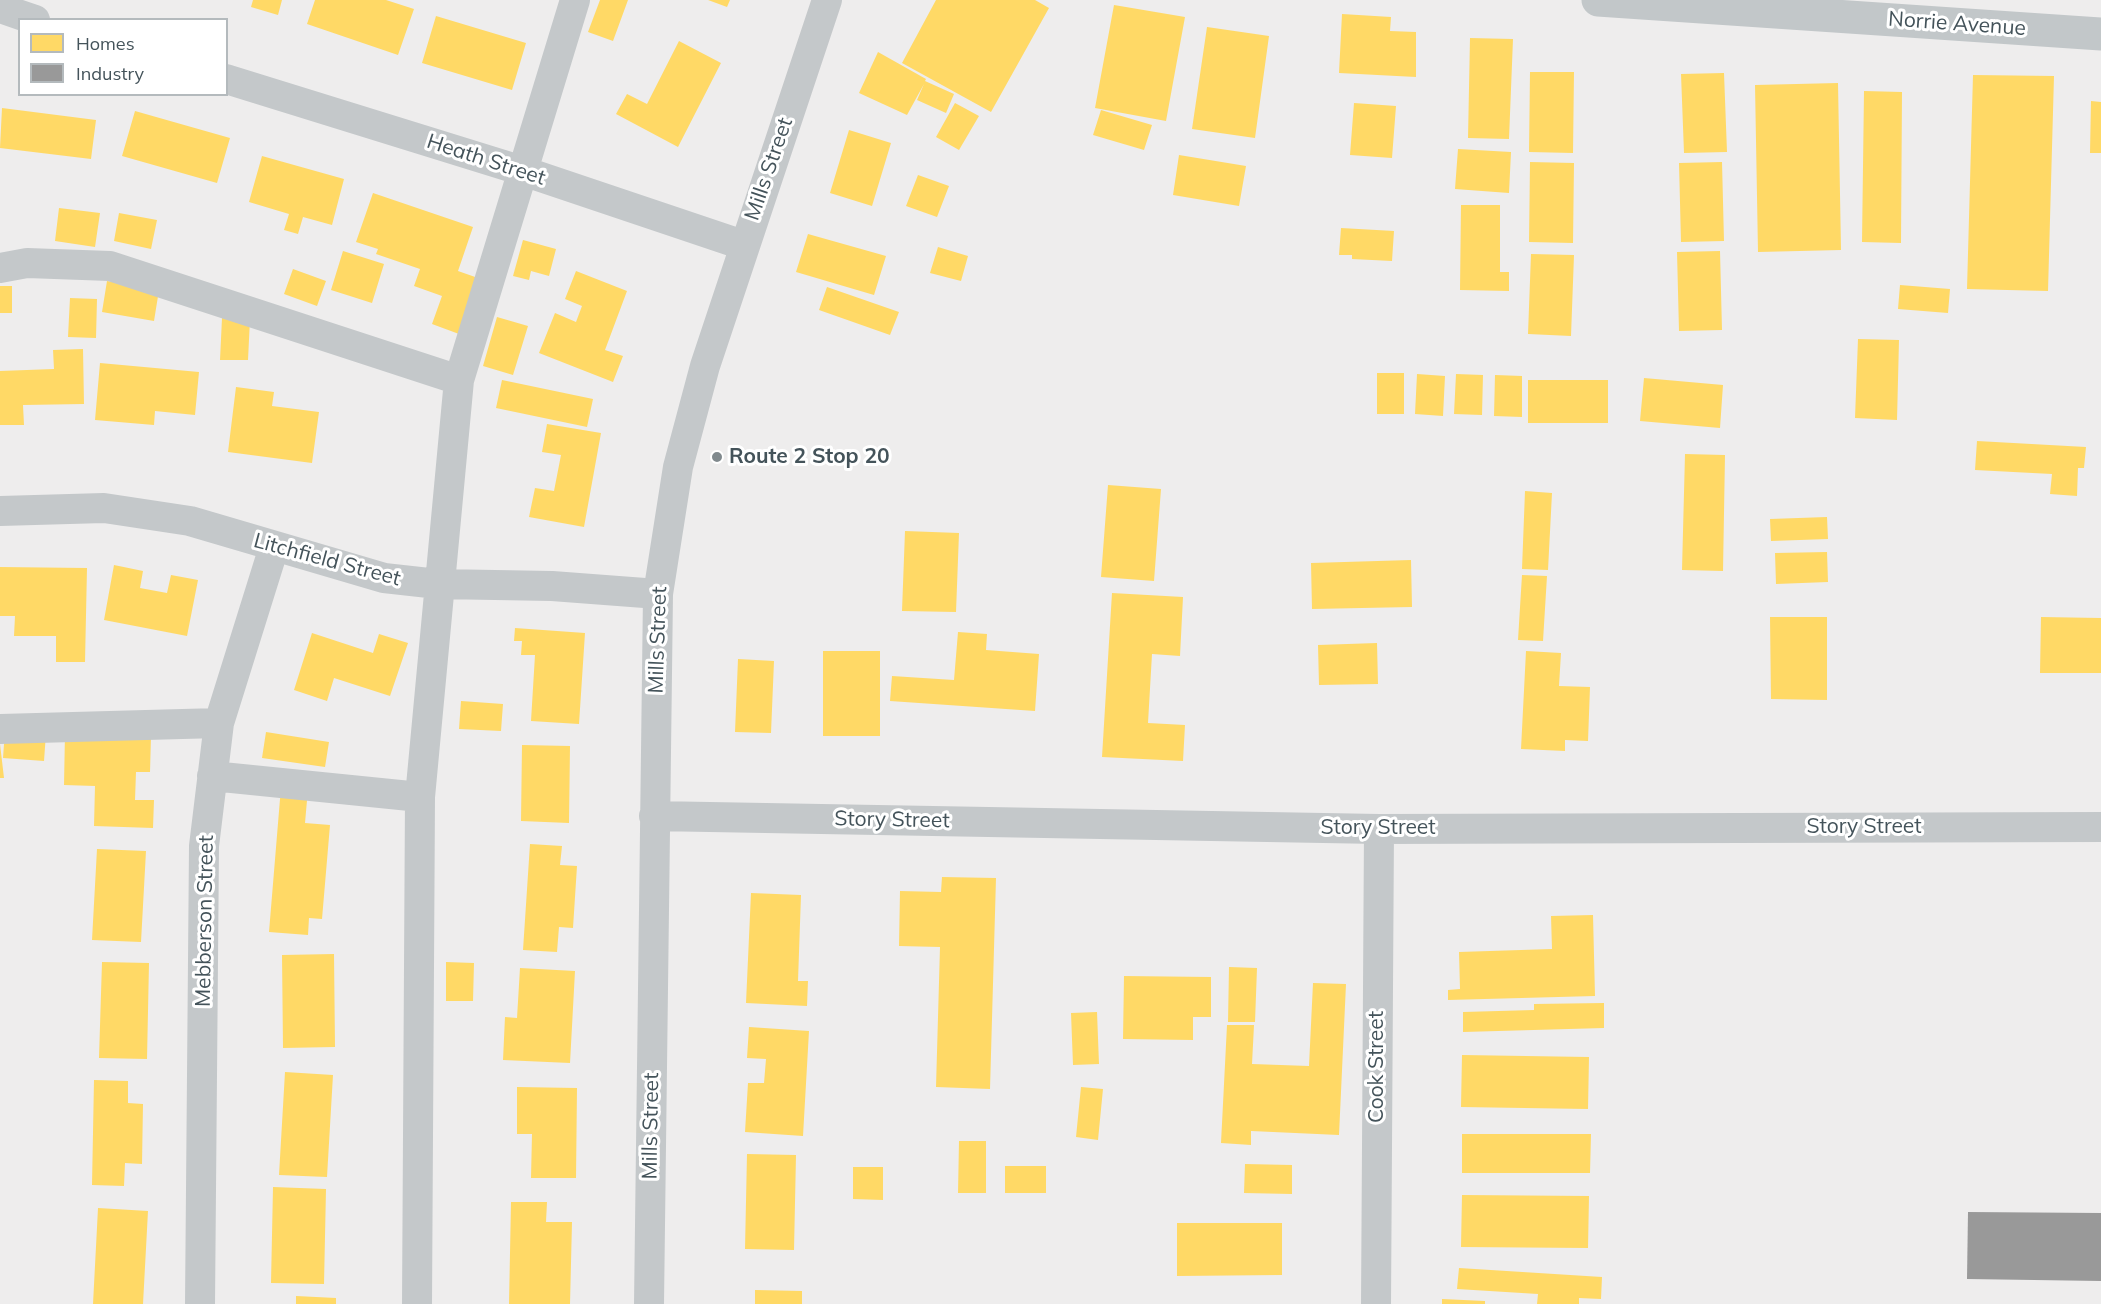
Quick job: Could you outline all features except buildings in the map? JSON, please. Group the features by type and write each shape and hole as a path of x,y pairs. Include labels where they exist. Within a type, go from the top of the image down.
{"main road":[{"name":"Norrie Avenue","path":"1598,0 1849,8 2101,34"}],"street":[{"path":"417,1304 420,797 438,584 459,380 575,0"},
{"name":"Mills Street","path":"649,1304 658,594 678,467 705,366 743,246 827,0"},
{"path":"0,8 30,18"},
{"name":"Heath Street","path":"228,80 523,171 743,246"},
{"path":"0,268 27,263 110,266 459,380"},
{"name":"Litchfield Street","path":"0,511 104,508 190,521 274,548 384,578 438,584 552,586 658,594"},
{"name":"Mebberson Street","path":"200,1304 204,846 219,723 274,548"},
{"path":"0,729 219,723"},
{"path":"212,776 420,797"},
{"name":"Story Street","path":"654,816 1379,829 2101,827"},
{"name":"Cook Street","path":"1376,1304 1379,829"}],"place":[{"name":"Route 2 Stop 20","path":"717,457"}]}
